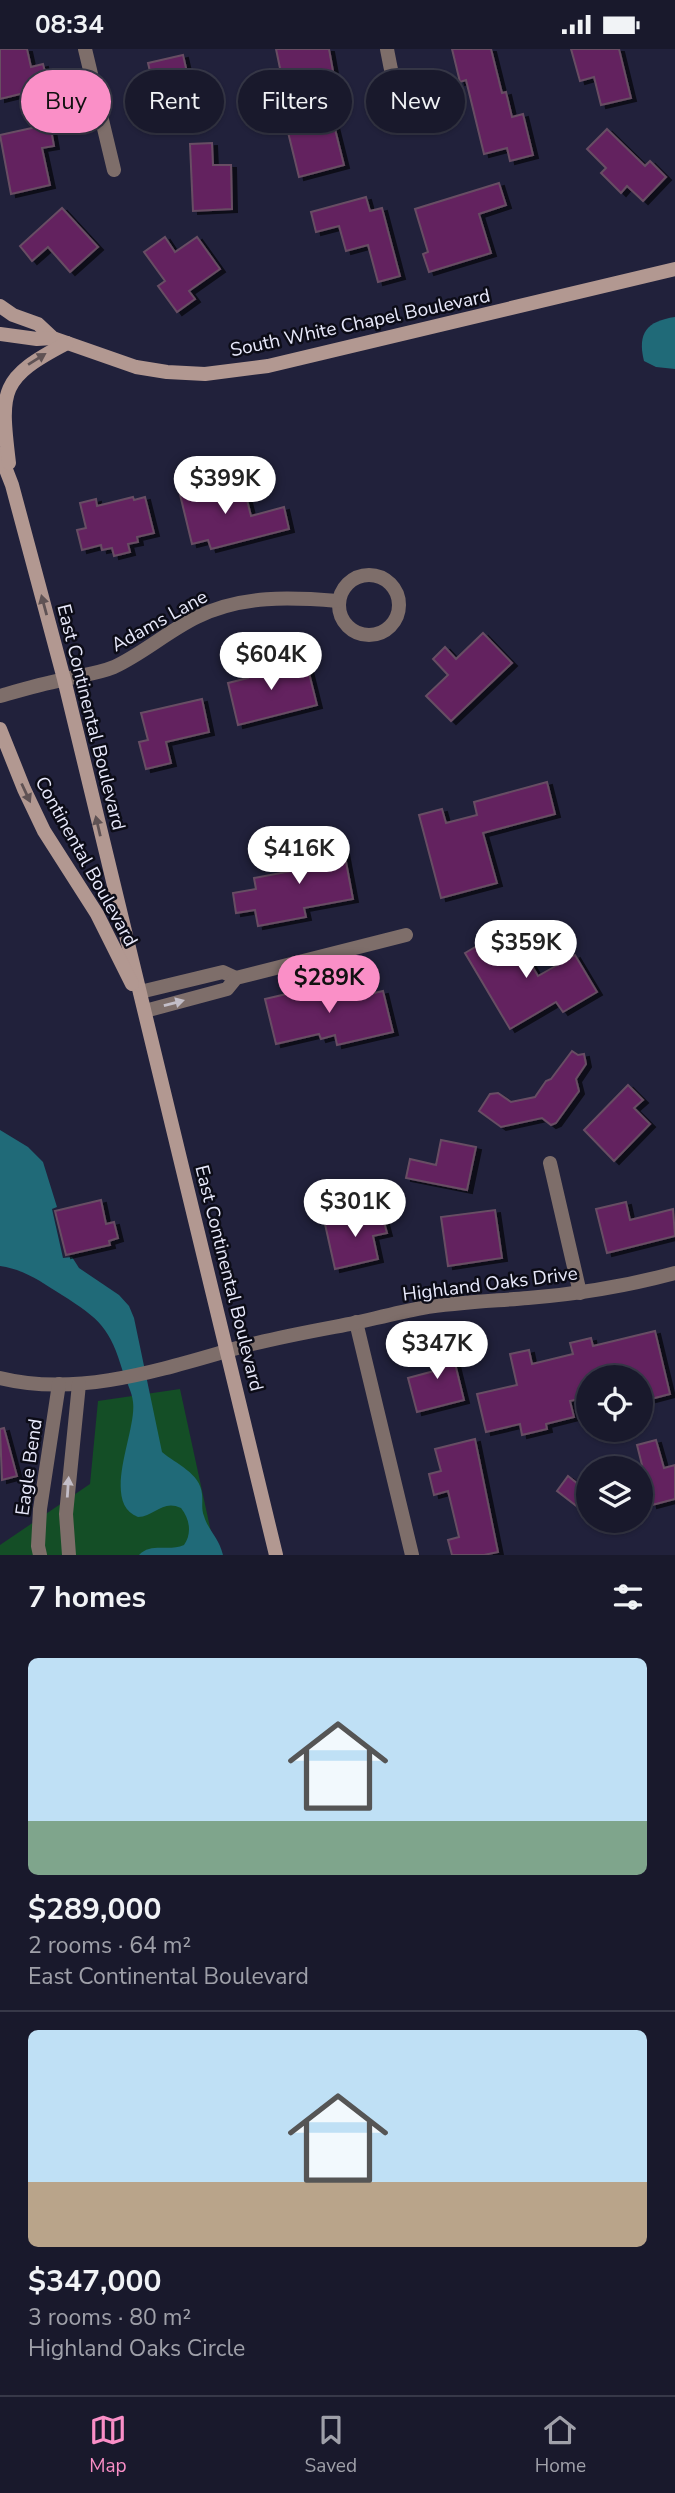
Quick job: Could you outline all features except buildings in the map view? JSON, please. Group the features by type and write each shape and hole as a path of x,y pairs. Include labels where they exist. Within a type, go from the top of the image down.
{"main road":[{"name":"South White Chapel Boulevard","path":"0,306 13,315 38,324 60,340 136,367 205,374 268,366 675,269"},
{"name":"South White Chapel Boulevard","path":"0,334 60,340"},
{"path":"12,485 2,421 6,386 22,369 60,340"},
{"name":"East Continental Boulevard","path":"0,454 12,485 64,679 276,1555"},
{"name":"Continental Boulevard","path":"0,729 44,831 97,914 145,1011"}],"street":[{"path":"85,49 114,170"},
{"path":"387,49 391,70"},
{"path":"370,575 383,578 391,585 397,594 399,610 396,620 388,629 379,634 359,635 343,622 338,601 350,581 359,576 370,575"},
{"name":"Adams Lane","path":"0,696 114,667 146,650 196,617 239,601 289,597 338,601"},
{"path":"145,1011 227,989 236,978 406,936"},
{"path":"140,992 223,972 236,978"},
{"path":"550,1163 580,1293"},
{"name":"Highland Oaks Drive","path":"0,1378 14,1382 59,1384 113,1380 421,1308 580,1293 675,1273"},
{"path":"356,1322 412,1555"},
{"name":"Eagle Bend","path":"40,1555 40,1509 59,1384"},
{"path":"69,1555 67,1502 79,1384"}],"shaded area":[{"path":"675,317 675,369 656,367 644,361 642,343 646,330 657,322"},
{"path":"0,1130 28,1147 43,1162 57,1207 52,1209 63,1258 72,1257 79,1268 119,1295 129,1306 134,1318 162,1452 197,1480 202,1494 204,1516 223,1555 139,1555 149,1549 184,1545 189,1531 188,1522 181,1508 175,1506 169,1505 138,1517 127,1509 122,1497 121,1482 133,1402 113,1345 102,1326 86,1311 40,1281 18,1270 0,1266"},
{"path":"180,1389 216,1555 0,1555 0,1545 90,1484 98,1401"}]}
